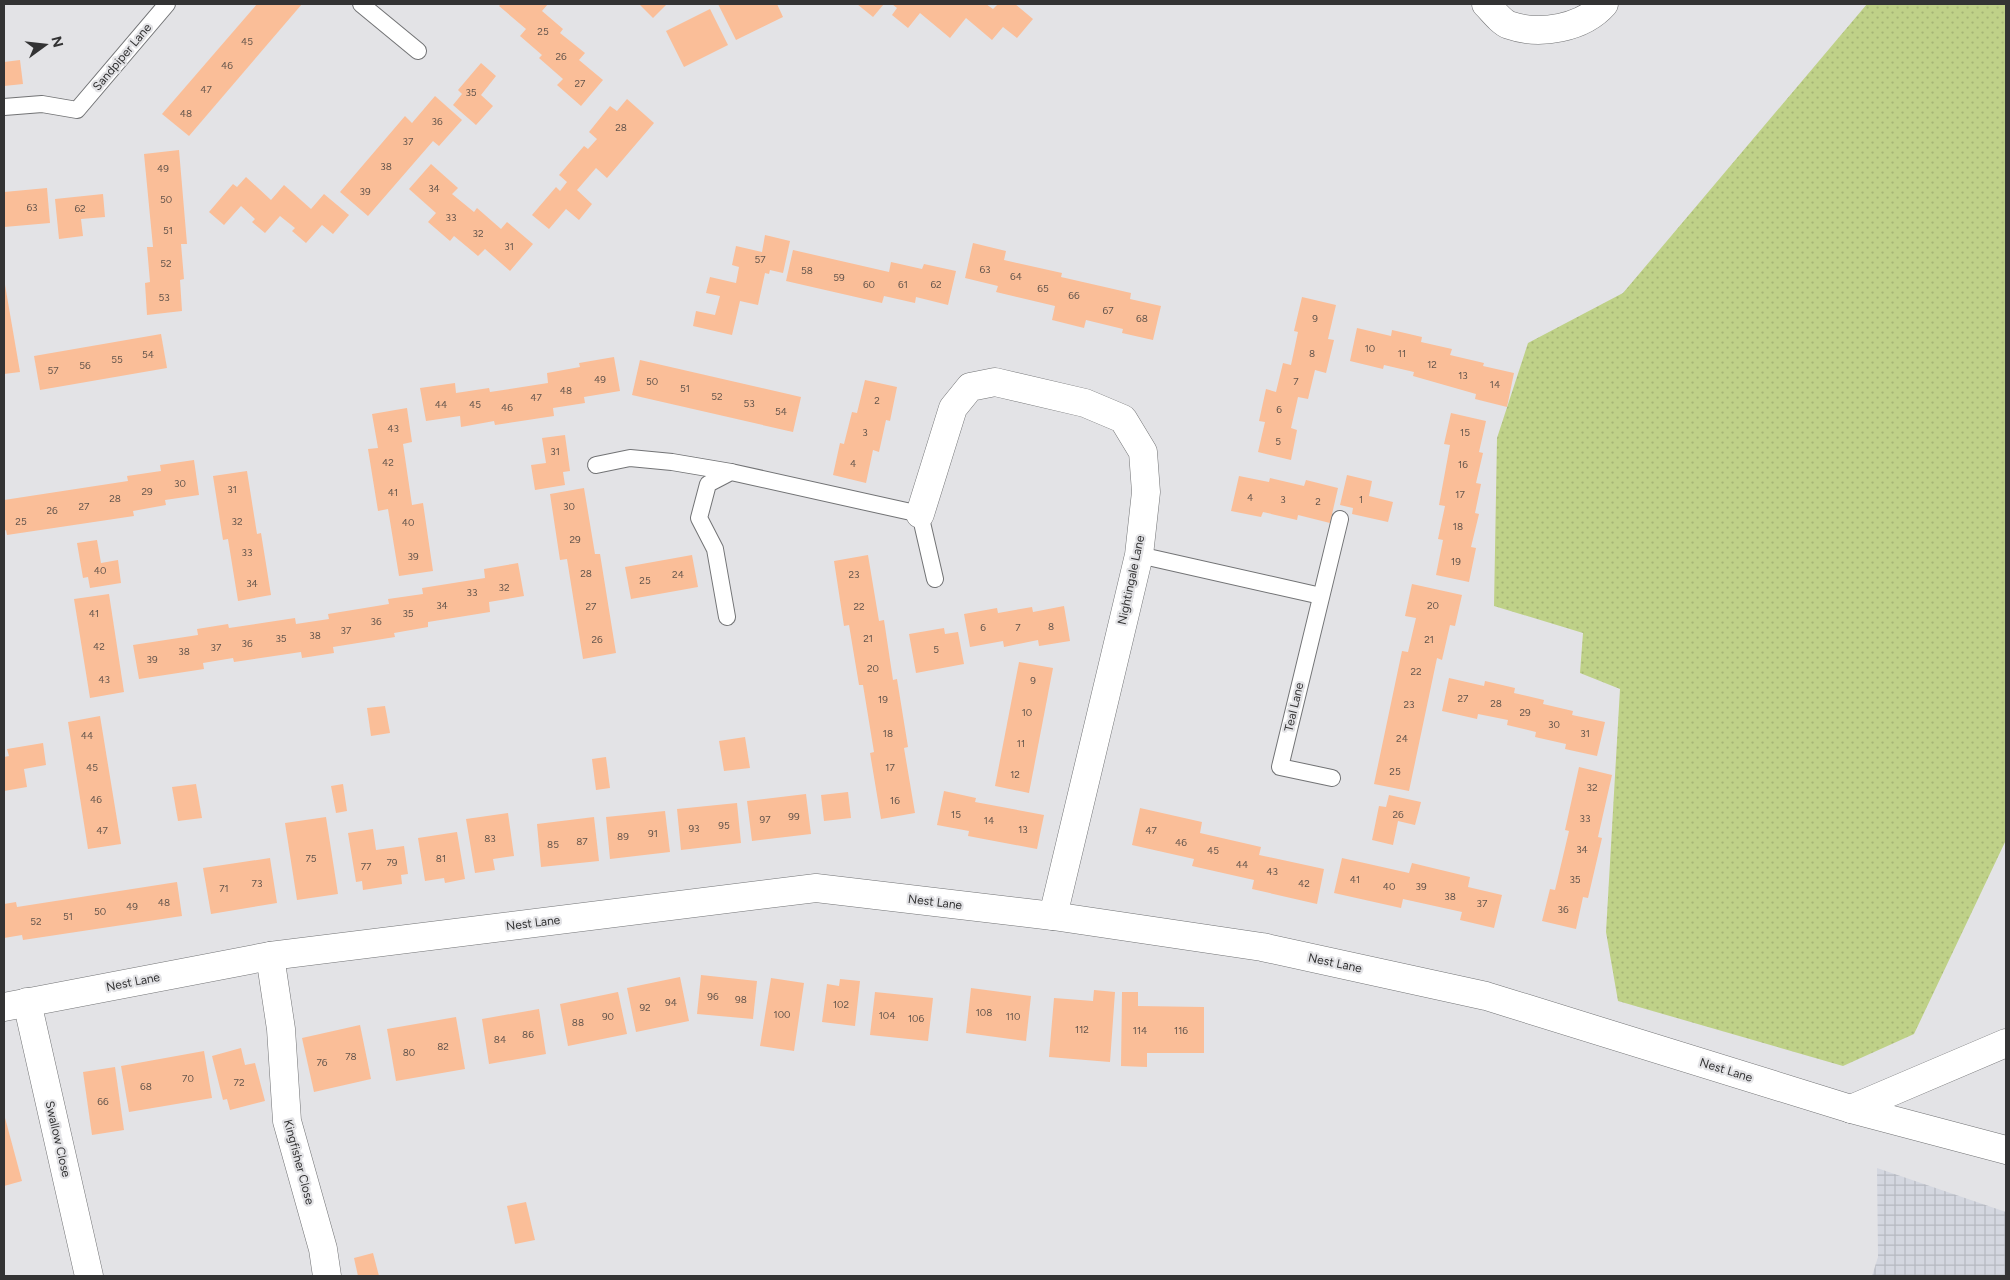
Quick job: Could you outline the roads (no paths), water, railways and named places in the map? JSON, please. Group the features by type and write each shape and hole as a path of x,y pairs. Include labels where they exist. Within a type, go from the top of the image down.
{"street":[{"path":"1486,4 1508,25 1535,29 1570,27 1596,12 1604,4"},
{"name":"Nightingale Lane","path":"920,514 953,408 970,387 995,382 1085,403 1124,420 1143,452 1146,492 1139,555 1053,916"},
{"name":"Nest Lane","path":"16,1004 270,956 816,888 1053,916 1262,947 1486,996 1851,1109 2006,1150"},
{"name":"Kingfisher Close","path":"270,956 281,1029 287,1121 324,1250 327,1276"},
{"name":"Swallow Close","path":"16,1004 89,1276"},
{"path":"1851,1109 2006,1043"}],"lane":[{"name":"Sandpiper Lane","path":"4,107 42,104 77,110 167,4"},
{"path":"361,4 418,51"},
{"path":"596,465 630,458 731,472 920,514 935,579"},
{"path":"727,617 715,549 699,518 708,484 731,472"},
{"name":"Teal Lane","path":"1332,778 1280,767 1340,520"},
{"path":"1139,555 1321,596"}]}
